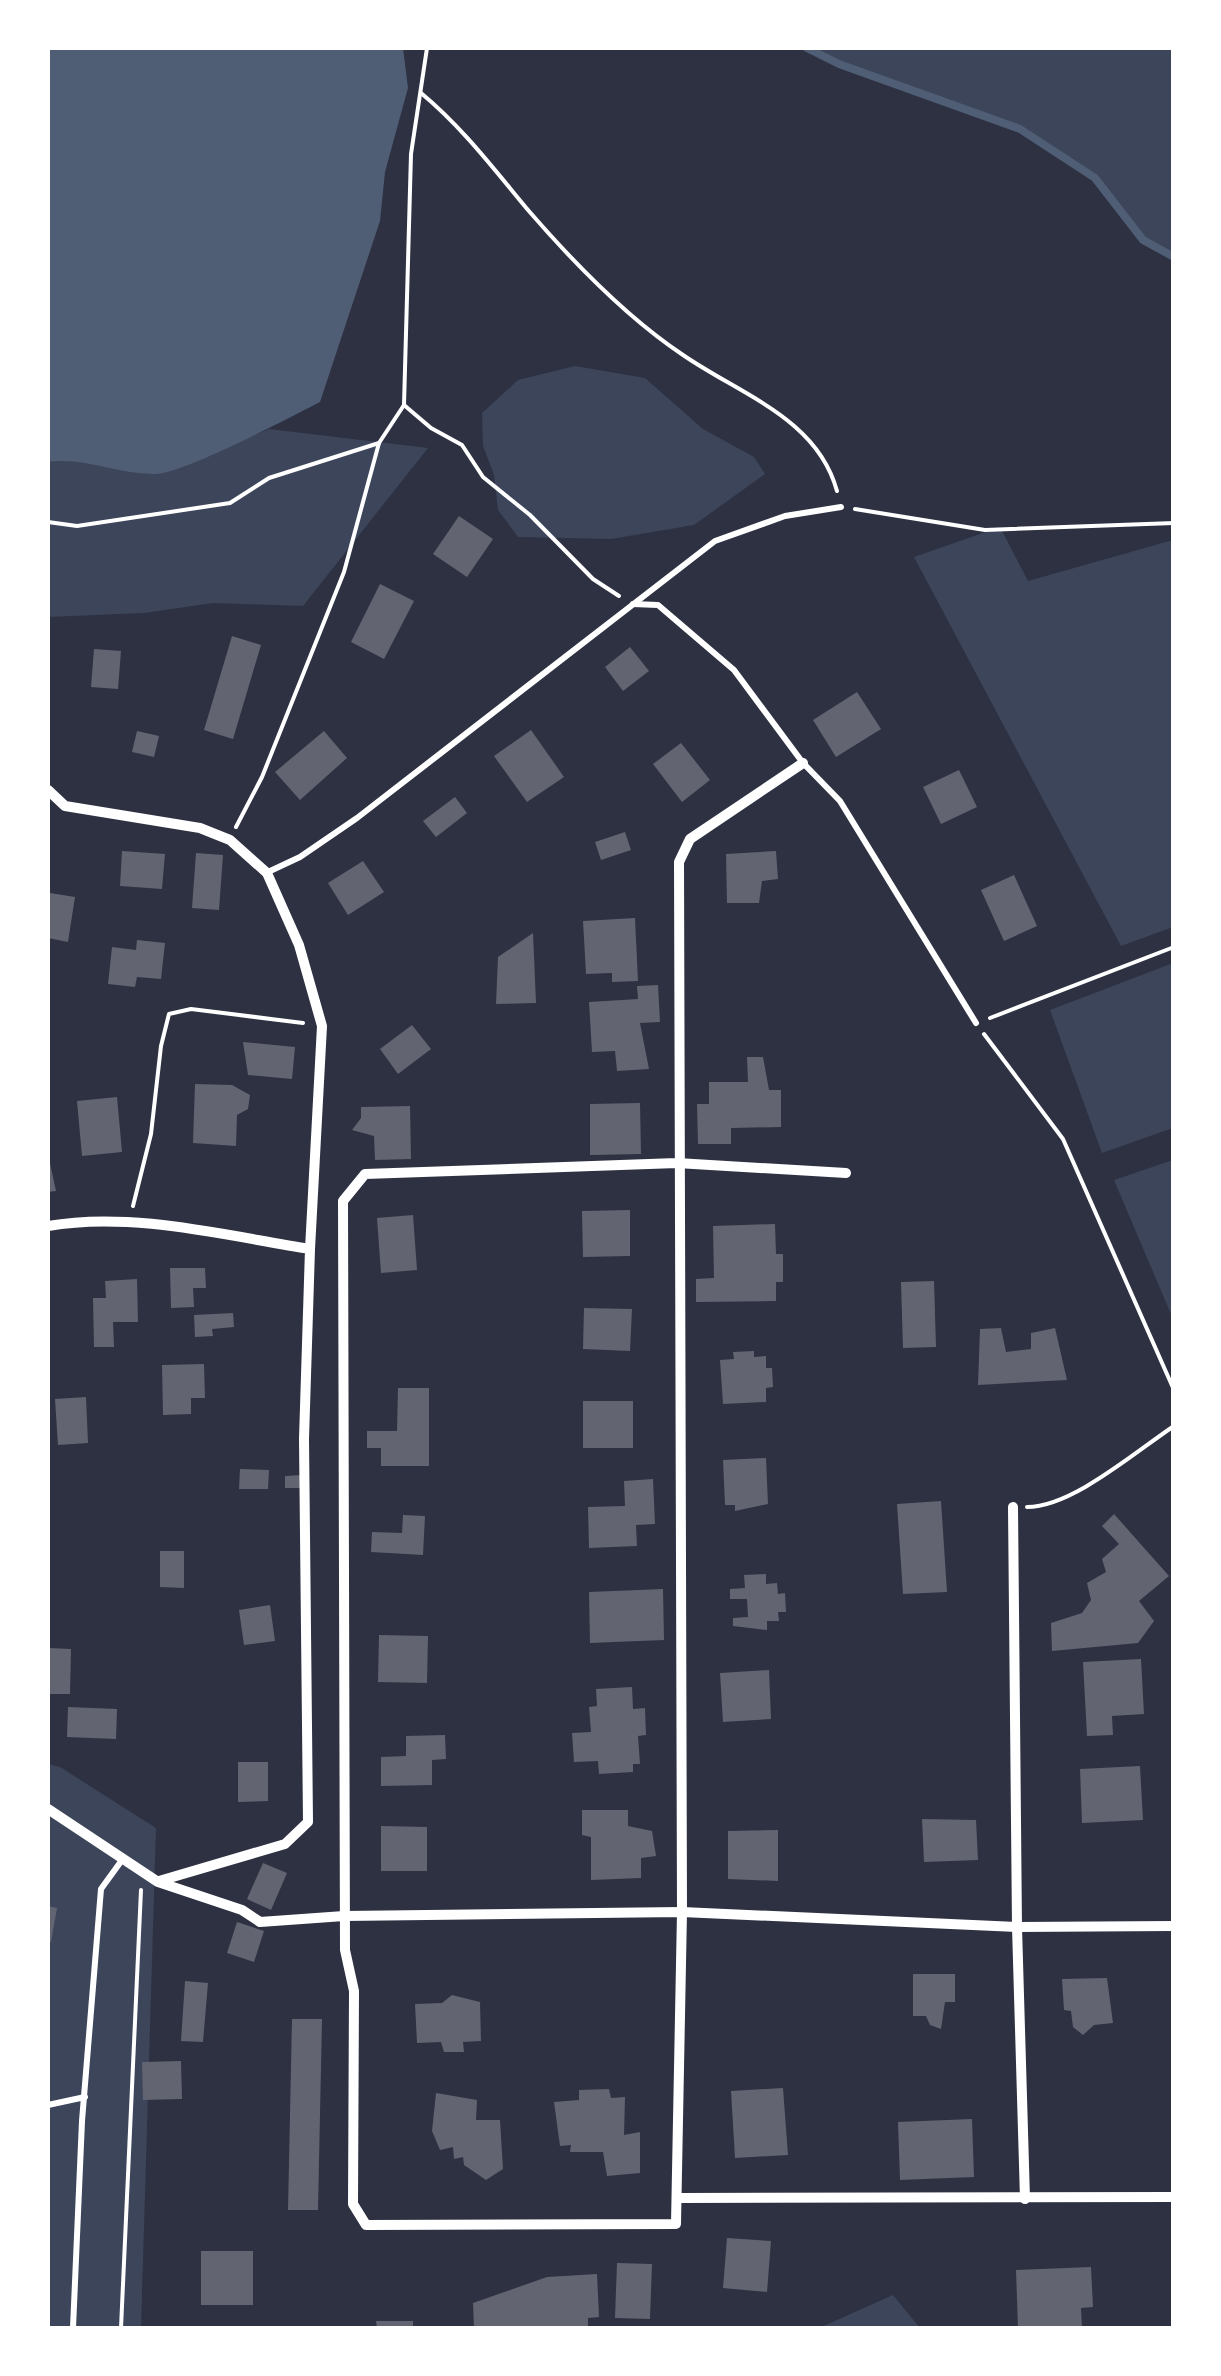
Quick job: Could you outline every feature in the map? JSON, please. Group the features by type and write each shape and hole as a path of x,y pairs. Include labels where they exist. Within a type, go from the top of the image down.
{"street":[{"path":"803,763 690,839 679,862 677,1163 682,1912 676,2224 366,2225 353,2204 354,1991 345,1950 344,1916 343,1201 365,1174 677,1163 846,1172"},
{"path":"48,790 65,806 200,828 230,840 266,873 299,945 322,1026 304,1439 308,1822 284,1844 158,1882"},
{"path":"48,1226 71,1222 129,1224 310,1249"},
{"path":"1014,1507 1017,1926 1025,2199"},
{"path":"48,1810 158,1882 242,1910 260,1922 344,1916 682,1912 1017,1926 1174,1926"},
{"path":"678,2198 1174,2197"}],"lane":[{"path":"266,873 300,857 357,818 715,542 785,516 841,507"},
{"path":"632,604 658,605 679,619 734,670 803,763 840,800 976,1023"},
{"path":"72,2328 101,1889 122,1860"},
{"path":"48,2105 85,2098"}],"path":[{"path":"230,840 262,777 344,572 379,444 404,405 411,154 427,48"},
{"path":"420,93 456,122 532,214 633,316 681,354 807,432 832,473 841,507 985,530 1174,523"},
{"path":"404,405 431,428 462,446 483,477 530,515 593,580 632,604"},
{"path":"48,522 114,522 230,503 270,478 379,444"},
{"path":"1174,947 976,1023 1063,1139 1174,1390"},
{"path":"129,1224 151,1134 160,1046 170,1014 191,1009 322,1026"},
{"path":"1014,1507 1046,1507 1174,1426"},
{"path":"121,2328 142,1871"}],"shaded area":[{"path":"48,48 403,48 408,88 385,172 380,221 320,402 170,471 142,474 76,462 48,462"},
{"path":"807,48 1173,48 1173,257 1143,240 1095,178 1020,129 839,64"},
{"path":"575,366 645,378 703,429 754,457 765,474 694,525 611,539 518,537 498,510 494,475 483,446 482,413 518,380"},
{"path":"269,429 428,448 303,606 213,603 144,613 48,617 48,462 75,458 158,474"},
{"path":"1000,527 1028,581 1173,540 1173,927 1121,946 914,557"},
{"path":"1173,963 1173,1128 1102,1153 1050,1010"},
{"path":"1174,1160 1173,1319 1114,1180"},
{"path":"48,1764 60,1767 156,1828 141,2328 48,2328"},
{"path":"893,2295 920,2328 819,2328"}],"building":[{"path":"459,516 493,539 467,577 433,554"},
{"path":"380,584 414,601 384,659 351,642"},
{"path":"232,636 261,645 233,739 204,730"},
{"path":"630,647 649,671 623,691 605,667"},
{"path":"94,649 121,651 118,689 91,687"},
{"path":"857,692 881,729 836,757 813,720"},
{"path":"531,730 564,777 527,802 494,756"},
{"path":"137,731 159,736 154,757 132,752"},
{"path":"324,731 347,758 300,800 275,772"},
{"path":"681,743 710,780 682,802 653,764"},
{"path":"959,770 977,807 941,824 923,787"},
{"path":"455,797 467,813 436,837 423,821"},
{"path":"625,832 631,850 601,860 595,842"},
{"path":"122,851 165,854 162,889 120,886"},
{"path":"776,851 778,879 762,881 759,903 727,903 726,854"},
{"path":"196,853 223,855 219,910 192,908"},
{"path":"363,861 384,892 348,915 328,883"},
{"path":"1014,875 1037,926 1004,941 981,890"},
{"path":"50,893 75,897 68,942 48,938"},
{"path":"635,918 638,981 612,982 612,973 586,974 583,921"},
{"path":"533,933 536,1003 496,1004 498,957"},
{"path":"137,940 165,943 161,979 137,977 135,987 108,984 112,947 136,950"},
{"path":"658,985 660,1022 640,1023 649,1069 617,1071 615,1051 592,1052 589,1002 638,999 637,986"},
{"path":"412,1025 431,1049 398,1074 380,1049"},
{"path":"243,1042 295,1047 292,1079 248,1075"},
{"path":"747,1057 763,1057 769,1090 781,1090 781,1127 731,1128 731,1144 698,1144 697,1104 709,1104 709,1082 748,1082"},
{"path":"195,1084 232,1085 250,1095 248,1109 237,1115 236,1146 193,1143"},
{"path":"117,1097 122,1152 82,1156 77,1101"},
{"path":"640,1103 641,1154 590,1155 590,1104"},
{"path":"410,1106 411,1159 375,1160 374,1136 352,1130 361,1118 361,1107"},
{"path":"48,1154 56,1191 48,1192"},
{"path":"630,1210 630,1256 583,1257 582,1211"},
{"path":"413,1215 417,1270 381,1273 377,1218"},
{"path":"775,1224 776,1254 783,1254 783,1282 776,1282 776,1301 696,1302 696,1279 714,1278 713,1226"},
{"path":"170,1268 205,1268 206,1288 193,1288 194,1307 171,1308"},
{"path":"137,1279 138,1322 113,1322 114,1347 94,1347 93,1298 106,1298 105,1281"},
{"path":"934,1281 936,1347 903,1348 901,1282"},
{"path":"584,1308 632,1309 630,1351 583,1349"},
{"path":"233,1313 234,1327 212,1329 213,1336 195,1337 194,1315"},
{"path":"1001,1328 1006,1352 1031,1349 1031,1333 1055,1328 1067,1380 978,1385 980,1329"},
{"path":"754,1351 754,1357 766,1356 766,1368 772,1368 773,1387 766,1388 766,1402 723,1404 720,1360 734,1359 733,1352"},
{"path":"204,1364 205,1398 191,1398 191,1414 163,1415 162,1365"},
{"path":"398,1388 429,1388 429,1466 381,1466 381,1448 367,1448 367,1431 397,1431"},
{"path":"86,1397 88,1443 58,1445 55,1399"},
{"path":"583,1401 633,1401 633,1448 583,1448"},
{"path":"766,1458 768,1504 735,1511 735,1505 725,1505 723,1460"},
{"path":"240,1469 269,1470 268,1489 239,1489"},
{"path":"302,1475 302,1488 285,1488 285,1476"},
{"path":"653,1479 655,1524 636,1525 637,1546 589,1548 588,1507 625,1506 624,1481"},
{"path":"941,1501 947,1592 903,1594 897,1504"},
{"path":"1114,1514 1169,1576 1139,1601 1154,1621 1138,1643 1052,1651 1051,1623 1082,1613 1091,1600 1087,1583 1106,1572 1102,1559 1119,1544 1102,1526"},
{"path":"403,1515 425,1516 423,1555 371,1552 372,1532 402,1533"},
{"path":"160,1551 184,1551 184,1588 160,1587"},
{"path":"766,1574 766,1584 777,1583 778,1594 785,1593 786,1612 778,1612 779,1621 767,1621 767,1630 733,1626 733,1618 748,1617 747,1599 730,1599 730,1589 745,1588 744,1575"},
{"path":"663,1589 664,1640 590,1643 589,1592"},
{"path":"270,1605 275,1641 244,1645 239,1610"},
{"path":"379,1635 428,1636 427,1683 378,1682"},
{"path":"48,1648 71,1649 70,1694 48,1694"},
{"path":"1141,1659 1144,1714 1112,1716 1113,1735 1087,1736 1083,1662"},
{"path":"769,1670 771,1719 723,1722 720,1673"},
{"path":"632,1687 633,1709 645,1708 646,1735 638,1736 640,1764 633,1764 633,1772 599,1774 598,1761 574,1762 572,1733 591,1732 589,1707 597,1706 596,1689"},
{"path":"68,1707 117,1709 116,1739 67,1737"},
{"path":"445,1735 446,1759 432,1760 432,1785 381,1786 381,1757 406,1756 406,1736"},
{"path":"238,1762 268,1762 268,1801 238,1802"},
{"path":"1140,1766 1143,1820 1082,1823 1080,1769"},
{"path":"582,1810 628,1810 628,1826 652,1831 656,1856 641,1858 641,1878 591,1880 591,1837 582,1835"},
{"path":"922,1819 976,1820 978,1860 924,1862"},
{"path":"381,1826 427,1827 427,1871 381,1871"},
{"path":"778,1830 778,1881 728,1879 728,1831"},
{"path":"263,1863 287,1873 271,1910 247,1899"},
{"path":"48,1906 57,1908 51,1942 48,1942"},
{"path":"237,1922 264,1931 254,1962 227,1953"},
{"path":"913,1974 955,1974 955,2002 945,2002 941,2029 930,2025 926,2016 913,2016"},
{"path":"1107,1978 1113,2023 1094,2025 1083,2035 1073,2027 1071,2011 1064,2010 1062,1979"},
{"path":"185,1981 208,1983 203,2042 181,2041"},
{"path":"452,1995 480,2002 481,2041 463,2042 464,2052 444,2052 441,2042 417,2043 415,2004 442,2003"},
{"path":"292,2019 322,2019 318,2210 288,2210"},
{"path":"181,2061 182,2099 143,2100 142,2062"},
{"path":"783,2088 788,2155 735,2158 731,2091"},
{"path":"609,2089 611,2098 625,2097 624,2135 640,2132 640,2173 607,2176 603,2152 570,2152 571,2145 560,2146 554,2102 579,2100 579,2090"},
{"path":"436,2093 477,2100 476,2120 500,2120 503,2169 486,2180 464,2165 463,2157 454,2159 453,2147 440,2150 432,2131"},
{"path":"972,2119 974,2177 900,2180 898,2122"},
{"path":"727,2238 771,2241 767,2292 723,2288"},
{"path":"201,2251 253,2251 253,2305 201,2305"},
{"path":"617,2263 652,2264 650,2319 615,2318"},
{"path":"1091,2267 1093,2307 1081,2308 1082,2328 1018,2328 1016,2270"},
{"path":"597,2274 599,2317 588,2318 588,2328 474,2328 473,2303 547,2277"},
{"path":"376,2321 413,2321 413,2328 377,2328"}],"waterway":[{"path":"807,48 839,64 1020,129 1095,178 1143,240 1174,257"}]}
